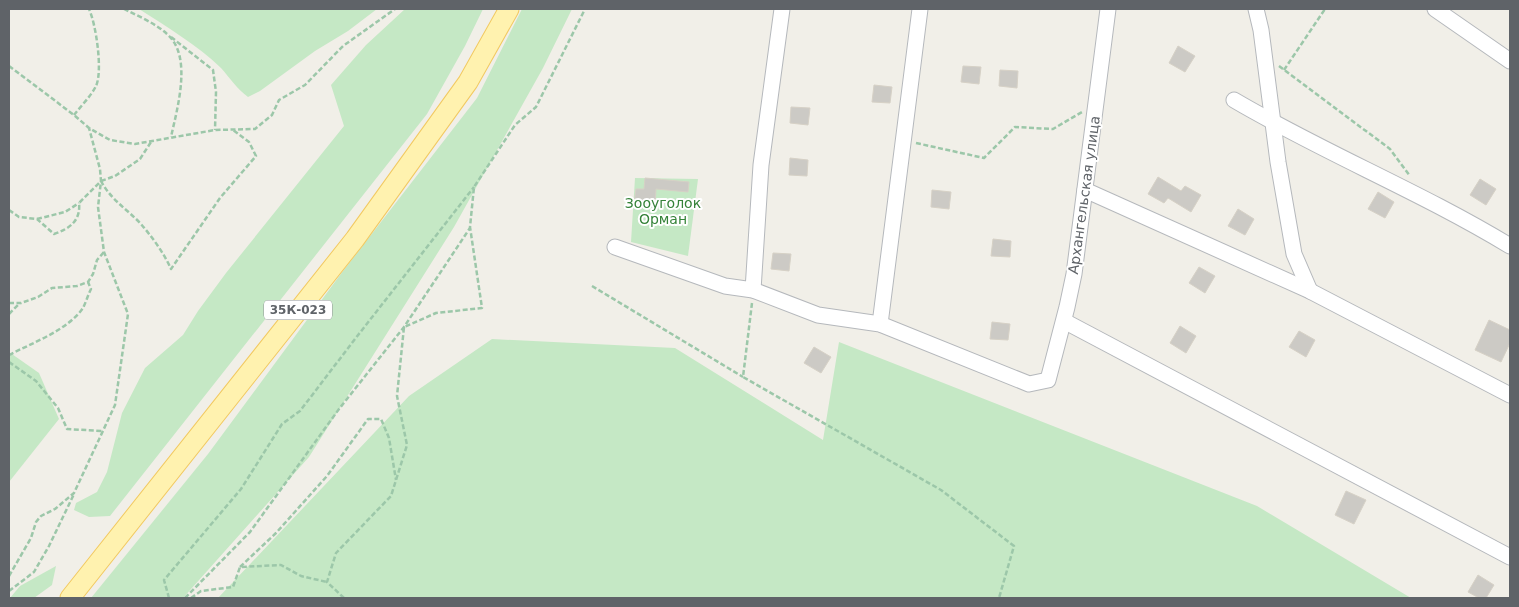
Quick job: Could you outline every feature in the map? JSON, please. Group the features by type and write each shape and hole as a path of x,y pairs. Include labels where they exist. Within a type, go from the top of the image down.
{"main road":[{"name":"35К-023","path":"70,598 355,239 468,82 509,9"}],"street":[{"path":"753,290 761,165 782,9"},
{"path":"615,247 725,286 753,290 818,315 880,324 920,9"},
{"name":"Архангельская улица","path":"880,324 1029,384 1048,380 1074,274 1108,9"},
{"path":"1256,9 1278,162 1294,254 1310,292"},
{"path":"1435,9 1510,61"},
{"path":"1234,100 1273,123 1480,227 1510,246"},
{"path":"1085,190 1310,292 1510,395"},
{"path":"1064,321 1510,557"}],"path":[{"path":"74,114 96,86 99,51 92,15 89,9"},
{"path":"124,9 169,35 213,70 216,92 215,130"},
{"path":"9,66 74,114 89,128 110,140 135,144 215,130 255,129 272,115 279,100 305,85 343,46 395,9"},
{"path":"169,598 164,580 241,489 282,424 300,411 354,338 474,187 515,125 536,107 585,9"},
{"path":"1284,70 1325,9"},
{"path":"169,35 179,51 182,73 170,137"},
{"path":"1264,55 1390,149 1411,178"},
{"path":"903,140 984,158 1016,127 1053,129 1096,104"},
{"path":"9,591 34,572 49,546 115,405 128,314 104,252 98,206 101,181 100,169 89,128"},
{"path":"101,181 107,192 140,223 166,258 171,269 220,198 256,156 249,142 233,130"},
{"path":"9,210 19,217 37,219 65,212 79,203 101,181 115,176 140,159 151,142"},
{"path":"404,327 436,313 482,308 470,228 474,187"},
{"path":"37,219 54,234 65,230 73,225 80,208 79,203"},
{"path":"185,598 250,532 339,409 404,327 470,228"},
{"path":"9,304 38,297 52,288 77,286 88,282 93,274 97,260 104,252"},
{"path":"9,355 62,327 72,319 82,308 91,289 88,282"},
{"path":"592,286 743,377 941,490 1014,546 999,598"},
{"path":"743,377 753,290"},
{"path":"9,314 21,302"},
{"path":"327,582 336,553 391,496 407,445 397,396 404,327"},
{"path":"9,362 36,381 58,408 67,429 103,431"},
{"path":"191,598 201,591 233,587 240,567 276,533 328,476 368,419 381,419 389,438 396,481"},
{"path":"9,576 31,538 40,516 55,509 74,492"},
{"path":"240,567 282,565 301,576 327,582 344,598"}],"green space":[{"path":"139,9 377,9 348,31 315,51 260,91 248,97 221,68 202,52"},
{"path":"405,9 483,9 465,46 427,114 110,516 89,517 74,510 76,503 97,492 107,472 122,413 145,368 183,335 226,273 344,126 331,85 366,45"},
{"path":"522,9 572,9 543,68 454,227 309,457 183,598 91,598 208,454 343,271 477,98"},
{"name":"Зооуголок Орман","path":"635,178 698,179 688,256 631,242"},
{"path":"492,339 675,348 823,440 839,342 1257,506 1411,598 218,598 409,396"},
{"path":"9,352 39,373 59,419 9,482"},
{"path":"56,566 52,585 34,598 10,598 20,586"}],"building":[{"path":"1178,46 1195,56 1185,72 1169,63"},
{"path":"963,66 981,67 979,84 961,82"},
{"path":"1000,70 1018,71 1017,88 999,86"},
{"path":"874,85 892,87 890,103 872,102"},
{"path":"791,107 810,108 808,125 790,123"},
{"path":"790,158 808,160 807,176 789,175"},
{"path":"1158,177 1181,191 1185,186 1201,195 1191,212 1168,198 1164,203 1148,194"},
{"path":"645,178 689,182 688,192 656,189 655,206 634,204 636,189 644,189"},
{"path":"1480,179 1496,189 1486,205 1470,195"},
{"path":"932,190 951,192 949,209 931,207"},
{"path":"1378,192 1394,202 1385,218 1368,209"},
{"path":"1238,209 1254,219 1245,235 1228,226"},
{"path":"993,239 1011,241 1010,257 991,256"},
{"path":"773,253 791,254 789,271 771,269"},
{"path":"1199,267 1215,276 1205,293 1189,283"},
{"path":"1489,320 1510,330 1510,343 1501,362 1475,350"},
{"path":"992,322 1010,324 1008,340 990,339"},
{"path":"1180,326 1196,336 1186,353 1170,343"},
{"path":"1299,331 1315,340 1306,357 1289,347"},
{"path":"814,347 831,357 821,373 804,363"},
{"path":"1346,491 1366,500 1354,524 1335,515"},
{"path":"1478,575 1494,585 1486,598 1479,598 1468,592"}]}
